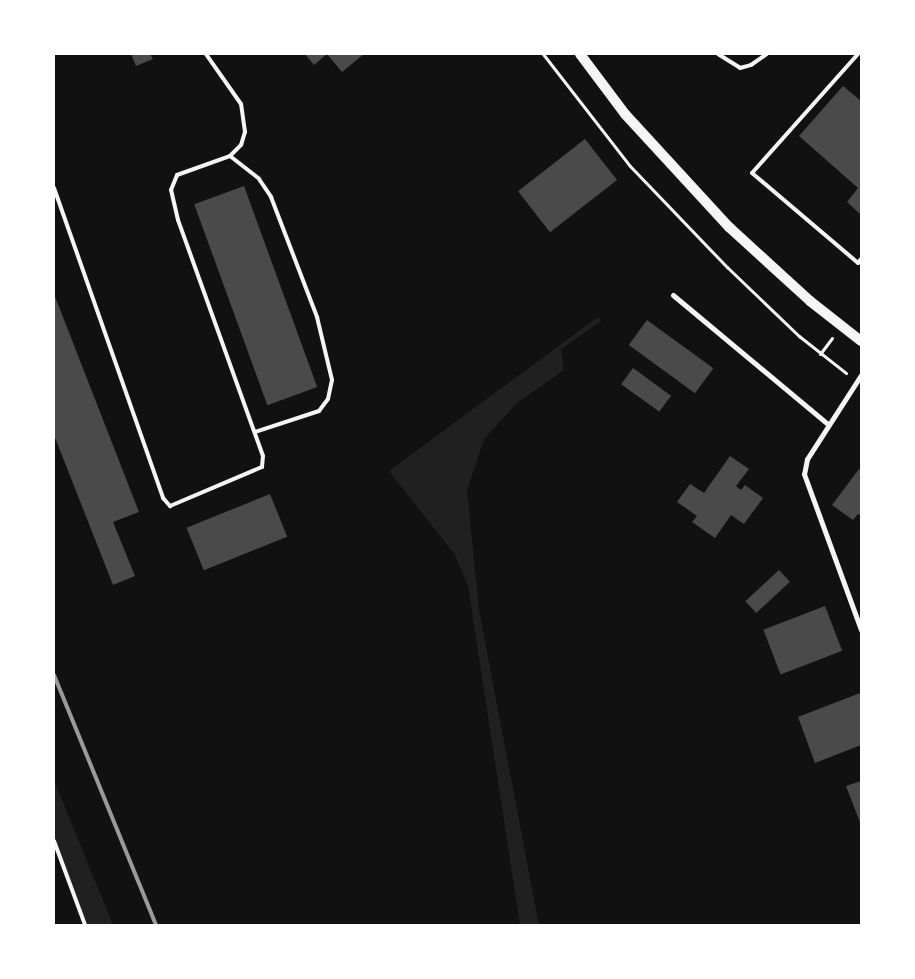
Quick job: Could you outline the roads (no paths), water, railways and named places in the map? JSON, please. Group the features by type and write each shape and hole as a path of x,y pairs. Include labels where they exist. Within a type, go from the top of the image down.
{"main road":[{"path":"580,54 625,114 729,227 810,301 861,341"}],"street":[{"path":"673,295 828,424"},
{"path":"860,377 807,459 804,474 861,630"}],"lane":[{"path":"54,188 163,498 170,506 262,468 263,456 178,220 171,190 177,175 230,156 241,146 245,132 241,104 206,54"},
{"path":"718,54 740,68 750,66 767,54"},
{"path":"858,54 752,172 858,262 861,259"},
{"path":"230,156 259,179 271,197 317,317 332,380 328,399 319,411 254,432"},
{"path":"54,840 85,925"}],"railway":[{"path":"54,675 156,925"}]}
